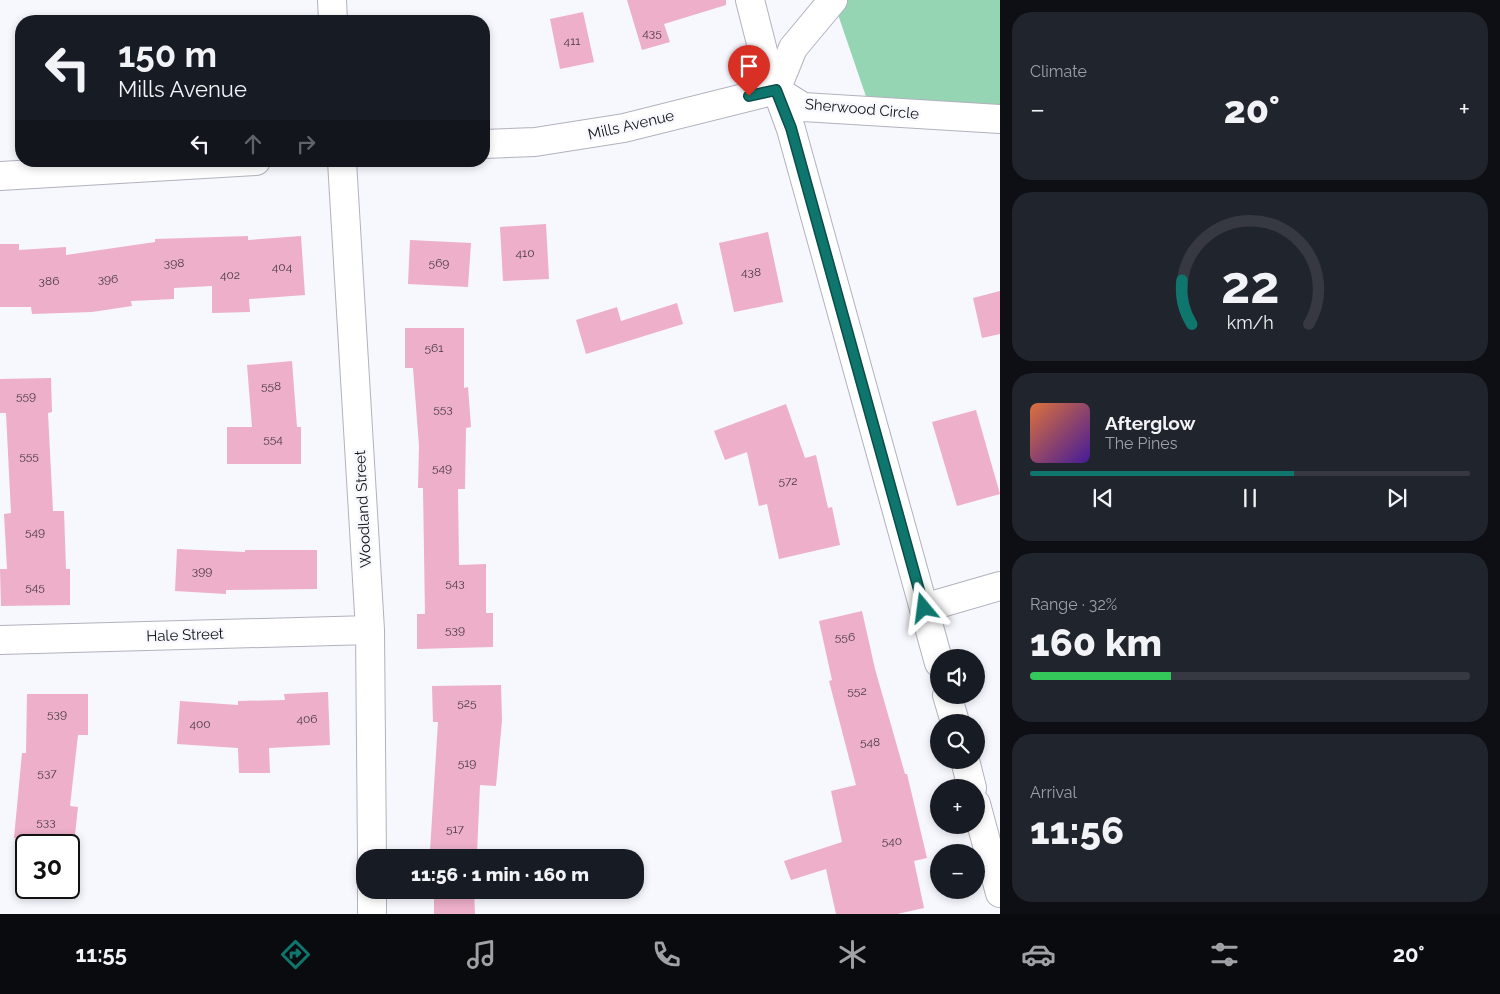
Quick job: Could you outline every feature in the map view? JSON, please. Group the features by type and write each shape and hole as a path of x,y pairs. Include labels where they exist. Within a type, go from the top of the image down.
{"street":[{"path":"332,0 333,15"},
{"path":"750,0 776,90 791,128 935,649"},
{"path":"776,90 793,48 834,0"},
{"name":"Sherwood Circle","path":"776,90 803,107 1000,119"},
{"name":"Mills Avenue","path":"490,144 580,136 624,128 776,90"},
{"path":"0,176 154,167"},
{"name":"Woodland Street","path":"342,167 370,630 372,849"},
{"path":"924,608 1000,586"},
{"name":"Hale Street","path":"0,640 370,630"},
{"path":"984,834 1000,893"},
{"path":"372,899 372,914"}],"green space":[{"path":"833,0 1000,0 1000,119 871,111"}],"building":[{"path":"627,0 726,0 726,5 664,24 670,42 642,50"},
{"path":"583,12 594,62 560,69 550,19"},
{"path":"546,224 549,279 503,281 500,227"},
{"path":"768,232 783,302 734,312 719,243"},
{"path":"248,236 248,240 301,236 305,295 249,299 250,312 212,313 212,286 174,288 174,299 131,301 132,306 92,312 32,314 31,307 0,307 0,244 19,244 19,250 66,247 66,255 155,242 155,239"},
{"path":"410,240 471,243 468,287 408,284"},
{"path":"1000,291 1000,334 982,338 973,298"},
{"path":"677,303 683,324 586,354 576,320 617,307 621,321"},
{"path":"405,328 464,328 464,388 468,387 471,427 466,428 465,489 458,489 459,565 486,564 486,613 493,613 493,647 417,649 417,614 425,614 423,488 418,488 419,446 413,368 405,368"},
{"path":"292,361 297,427 301,427 301,464 227,464 227,427 252,427 247,365"},
{"path":"51,378 52,412 48,413 53,511 64,511 66,569 70,569 70,605 1,606 0,569 7,569 4,514 11,513 6,413 0,413 0,379"},
{"path":"786,404 805,458 816,455 828,508 832,507 840,545 779,559 767,504 759,506 747,452 725,460 714,431"},
{"path":"976,410 1000,494 957,506 932,422"},
{"path":"177,549 245,552 245,550 317,550 317,589 226,590 226,594 175,591"},
{"path":"862,611 875,669 905,774 907,774 927,858 914,861 924,908 897,914 836,914 826,869 791,880 784,861 842,842 831,791 856,785 829,681 832,680 819,621"},
{"path":"501,685 502,720 496,786 480,785 477,849 430,849 438,722 433,722 432,686"},
{"path":"328,692 330,745 269,748 270,773 239,773 238,748 177,744 180,701 238,705 238,701 285,700 284,694"},
{"path":"27,694 88,694 88,735 78,735 70,806 78,807 75,834 15,834 14,838 22,753 26,753"},
{"path":"434,899 474,899 475,914 434,914"}],"route":[{"path":"749,96 776,90 791,128 924,608"}]}
